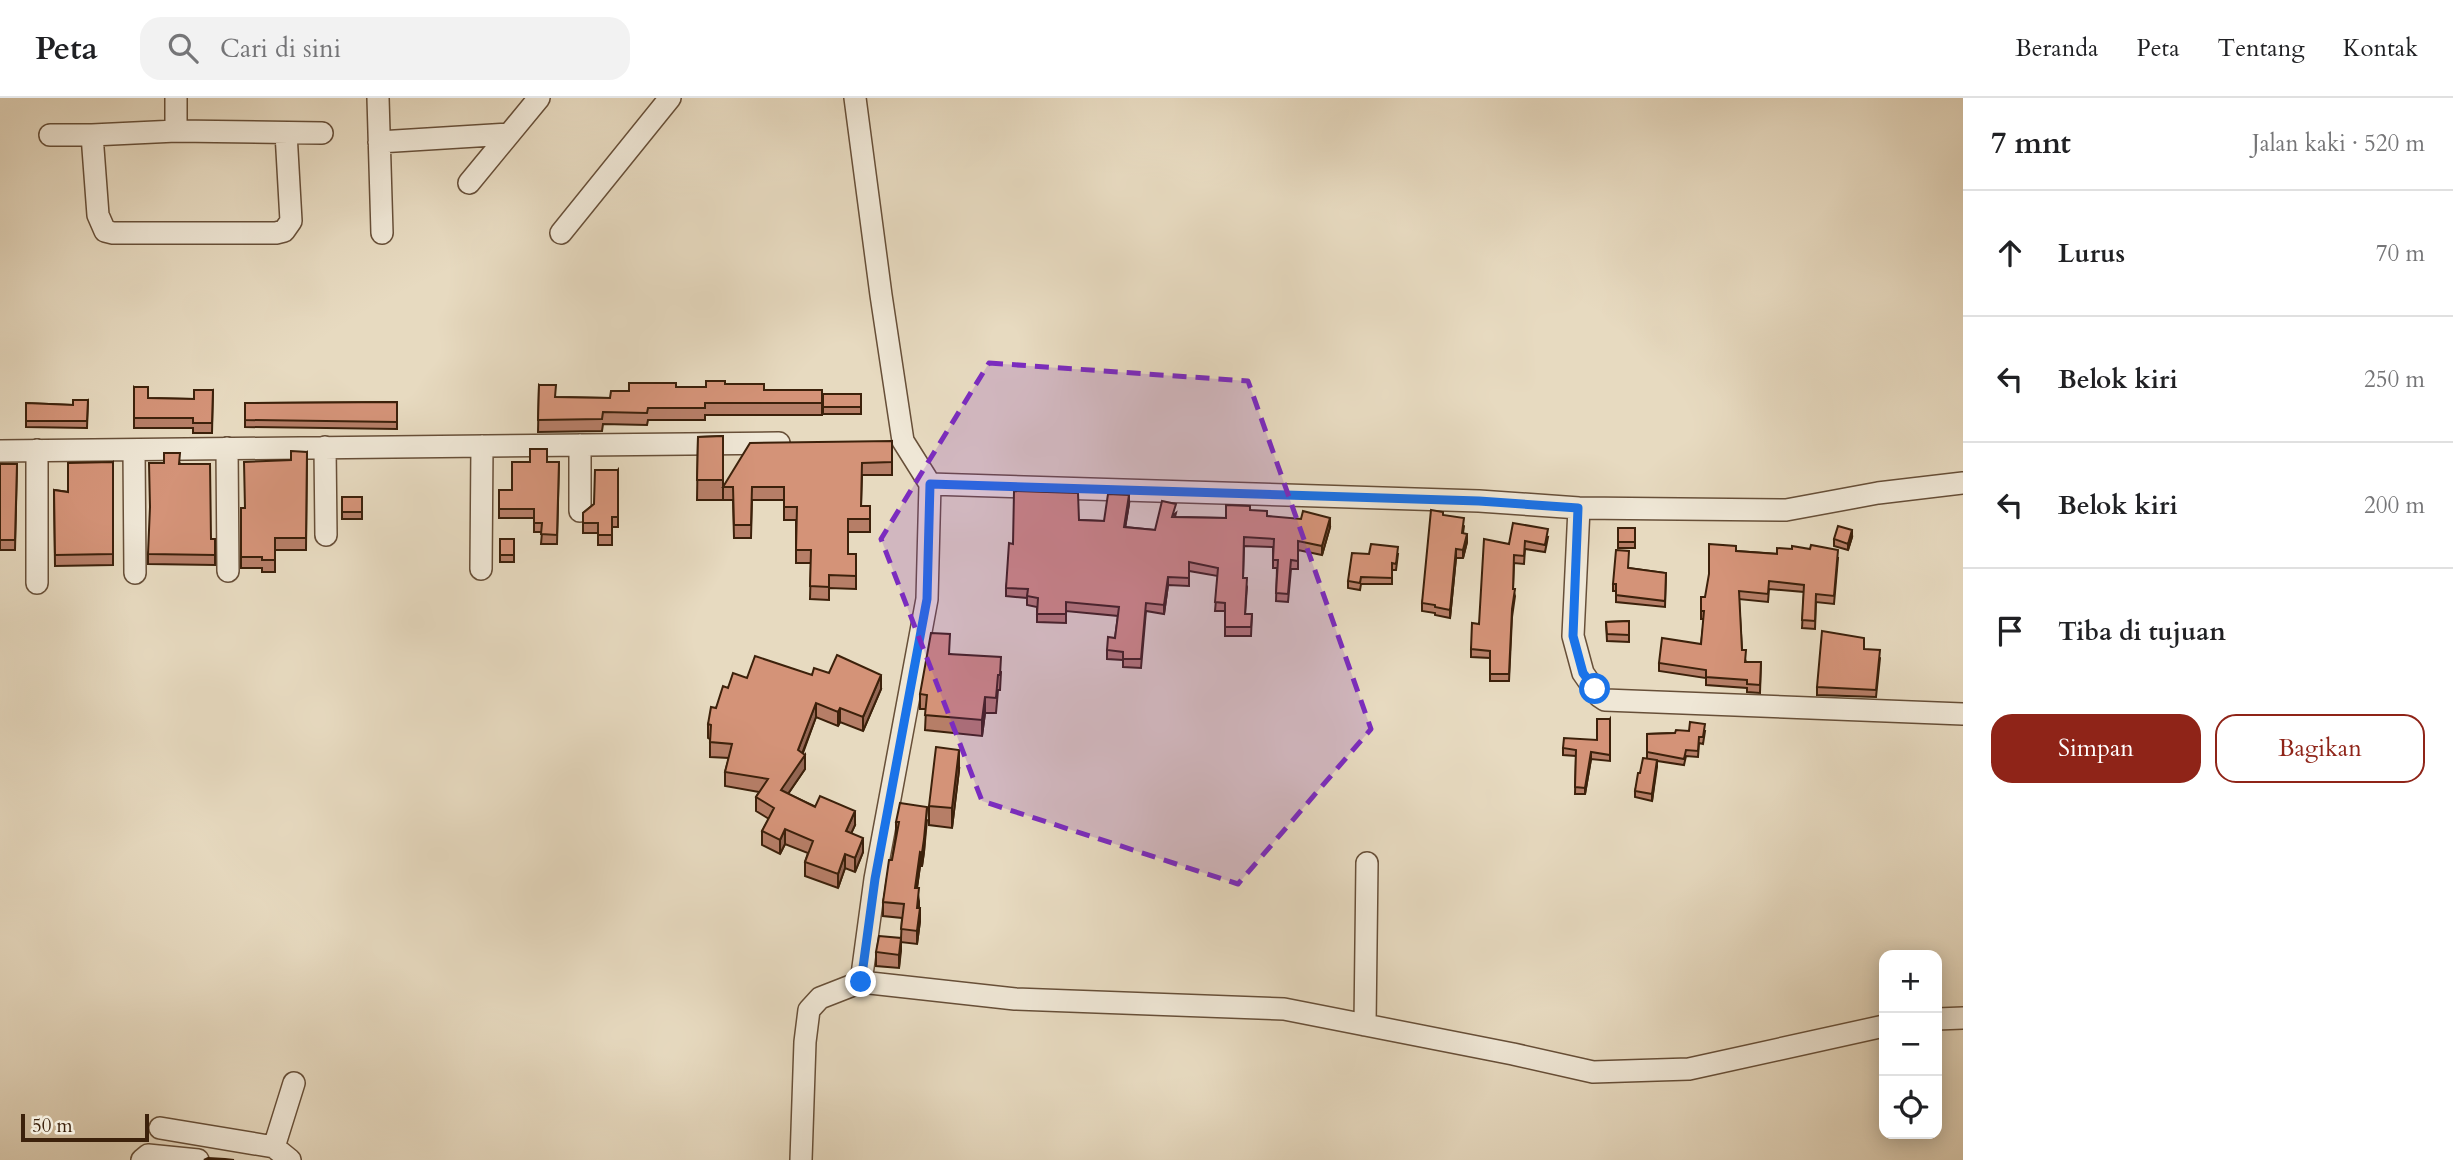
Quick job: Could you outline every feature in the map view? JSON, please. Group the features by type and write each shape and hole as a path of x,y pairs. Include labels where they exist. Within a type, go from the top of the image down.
{"street":[{"path":"176,98 176,131"},
{"path":"378,98 382,233"},
{"path":"469,183 539,98"},
{"path":"561,233 670,98"},
{"path":"855,98 903,441 930,484 927,599 875,879 861,982"},
{"path":"50,135 176,131 322,133"},
{"path":"92,135 98,215 104,230 113,233 276,233 284,231 291,221 286,133"},
{"path":"379,142 509,134"},
{"path":"876,442 903,441"},
{"path":"0,451 794,443"},
{"path":"580,445 580,512"},
{"path":"481,569 482,446"},
{"path":"325,447 326,535"},
{"path":"227,448 228,571"},
{"path":"37,450 37,583"},
{"path":"134,450 135,573"},
{"path":"930,484 1465,501 1578,508 1786,510 1963,483"},
{"path":"1578,508 1573,636 1583,673 1599,696 1605,700 1963,714"},
{"path":"1365,1025 1367,863"},
{"path":"801,1160 805,1042 809,1010 820,998 861,982 1016,999 1284,1009 1593,1072 1689,1069 1879,1027"},
{"path":"1942,1019 1963,1018"},
{"path":"160,1128 282,1154 294,1083"},
{"path":"142,1160 148,1155 198,1160"}],"highlighted area":[{"path":"989,363 1248,381 1371,729 1238,884 982,801 881,539"}],"building":[{"path":"706,381 764,384 764,390 822,390 822,403 705,403 705,408 648,408 647,413 603,412 602,419 538,420 539,385 556,385 555,397 610,398 611,391 629,391 629,383 676,383 676,387 706,387"},
{"path":"134,387 148,387 148,398 194,399 194,390 213,390 212,423 193,423 193,418 134,418"},
{"path":"823,394 861,394 861,407 823,407"},
{"path":"73,400 88,400 87,421 26,421 26,403 73,405"},
{"path":"397,402 397,422 245,420 245,403"},
{"path":"723,436 723,480 697,480 698,437"},
{"path":"892,441 892,462 862,463 861,506 870,506 870,519 848,519 848,554 856,554 856,576 829,575 829,587 810,586 811,550 796,550 797,507 784,507 784,487 752,487 751,525 734,525 733,487 723,487 750,443"},
{"path":"530,449 547,449 547,462 559,462 557,535 541,534 542,523 534,523 534,509 499,509 499,490 512,490 512,462 530,462"},
{"path":"291,451 307,452 306,538 275,538 275,560 241,557 241,508 245,508 244,462 291,460"},
{"path":"164,453 180,453 179,464 210,464 211,539 215,539 215,555 148,554 149,463 164,463"},
{"path":"113,462 113,554 55,555 54,490 68,492 68,463"},
{"path":"0,464 17,464 15,540 0,540"},
{"path":"595,470 618,470 618,517 612,517 612,535 598,535 598,523 583,523 583,513 594,504"},
{"path":"1014,491 1078,493 1079,520 1104,521 1108,494 1129,495 1124,527 1155,530 1162,501 1176,504 1172,517 1226,518 1226,505 1250,506 1250,510 1267,511 1267,516 1301,519 1303,511 1330,518 1322,546 1298,541 1298,561 1291,560 1288,594 1276,593 1278,560 1273,560 1274,539 1244,537 1243,578 1247,578 1245,614 1252,614 1251,627 1225,627 1225,603 1215,602 1218,568 1189,562 1189,578 1168,577 1164,605 1146,603 1141,659 1123,659 1123,652 1107,650 1108,637 1115,638 1119,607 1066,602 1066,614 1037,614 1038,598 1027,596 1028,589 1006,588 1009,543 1013,544"},
{"path":"342,497 362,497 362,512 342,512"},
{"path":"1431,510 1464,518 1462,533 1467,534 1463,550 1456,549 1450,610 1422,603"},
{"path":"1513,523 1548,529 1545,545 1525,541 1524,556 1514,555 1515,589 1509,674 1490,674 1490,651 1471,649 1472,623 1479,624 1484,539 1509,544"},
{"path":"1838,526 1852,530 1848,544 1834,539"},
{"path":"1618,528 1635,528 1635,542 1618,542"},
{"path":"500,539 514,539 514,555 500,555"},
{"path":"1371,544 1398,547 1396,564 1392,563 1392,578 1361,577 1360,583 1348,581 1352,553 1369,554"},
{"path":"1709,544 1736,546 1736,551 1777,554 1777,548 1792,549 1792,546 1810,549 1811,545 1838,550 1834,596 1816,594 1815,621 1802,620 1804,585 1769,581 1768,594 1739,591 1742,650 1746,650 1745,662 1761,662 1760,685 1747,684 1747,680 1706,677 1706,670 1659,663 1662,638 1701,644 1704,611 1701,611 1701,597 1705,597 1709,574"},
{"path":"1616,550 1629,551 1628,568 1666,573 1665,601 1616,595 1616,584 1613,584"},
{"path":"1629,621 1629,635 1607,634 1606,622"},
{"path":"1822,631 1864,638 1864,649 1880,650 1876,690 1817,687"},
{"path":"931,633 950,634 949,654 1001,657 996,698 985,697 982,720 925,715 927,695 920,694"},
{"path":"837,655 881,675 863,717 840,708 838,712 816,703 798,750 805,755 781,790 815,807 820,796 855,811 846,831 863,838 855,858 845,854 838,874 805,862 813,841 785,829 780,840 762,831 774,808 756,797 768,779 725,772 732,744 710,742 711,725 708,724 711,707 716,708 723,686 728,688 733,673 747,678 755,656 812,675 814,668 829,673"},
{"path":"1597,719 1610,719 1610,755 1591,752 1585,788 1575,787 1576,750 1563,748 1564,738 1597,740"},
{"path":"1690,722 1705,724 1703,737 1699,737 1698,751 1686,750 1684,759 1647,752 1647,734 1689,731"},
{"path":"936,747 959,750 952,808 929,806"},
{"path":"1643,758 1657,760 1652,794 1635,791"},
{"path":"900,803 927,807 915,888 919,888 917,908 920,908 917,931 901,929 904,904 883,902 889,860 892,860 899,822 896,822"},
{"path":"879,936 901,938 899,955 876,952"},
{"path":"225,1159 234,1160 204,1160"}],"route":[{"path":"861,982 875,879 927,599 930,484 1479,501 1578,508 1573,636 1583,673 1595,689"}]}
